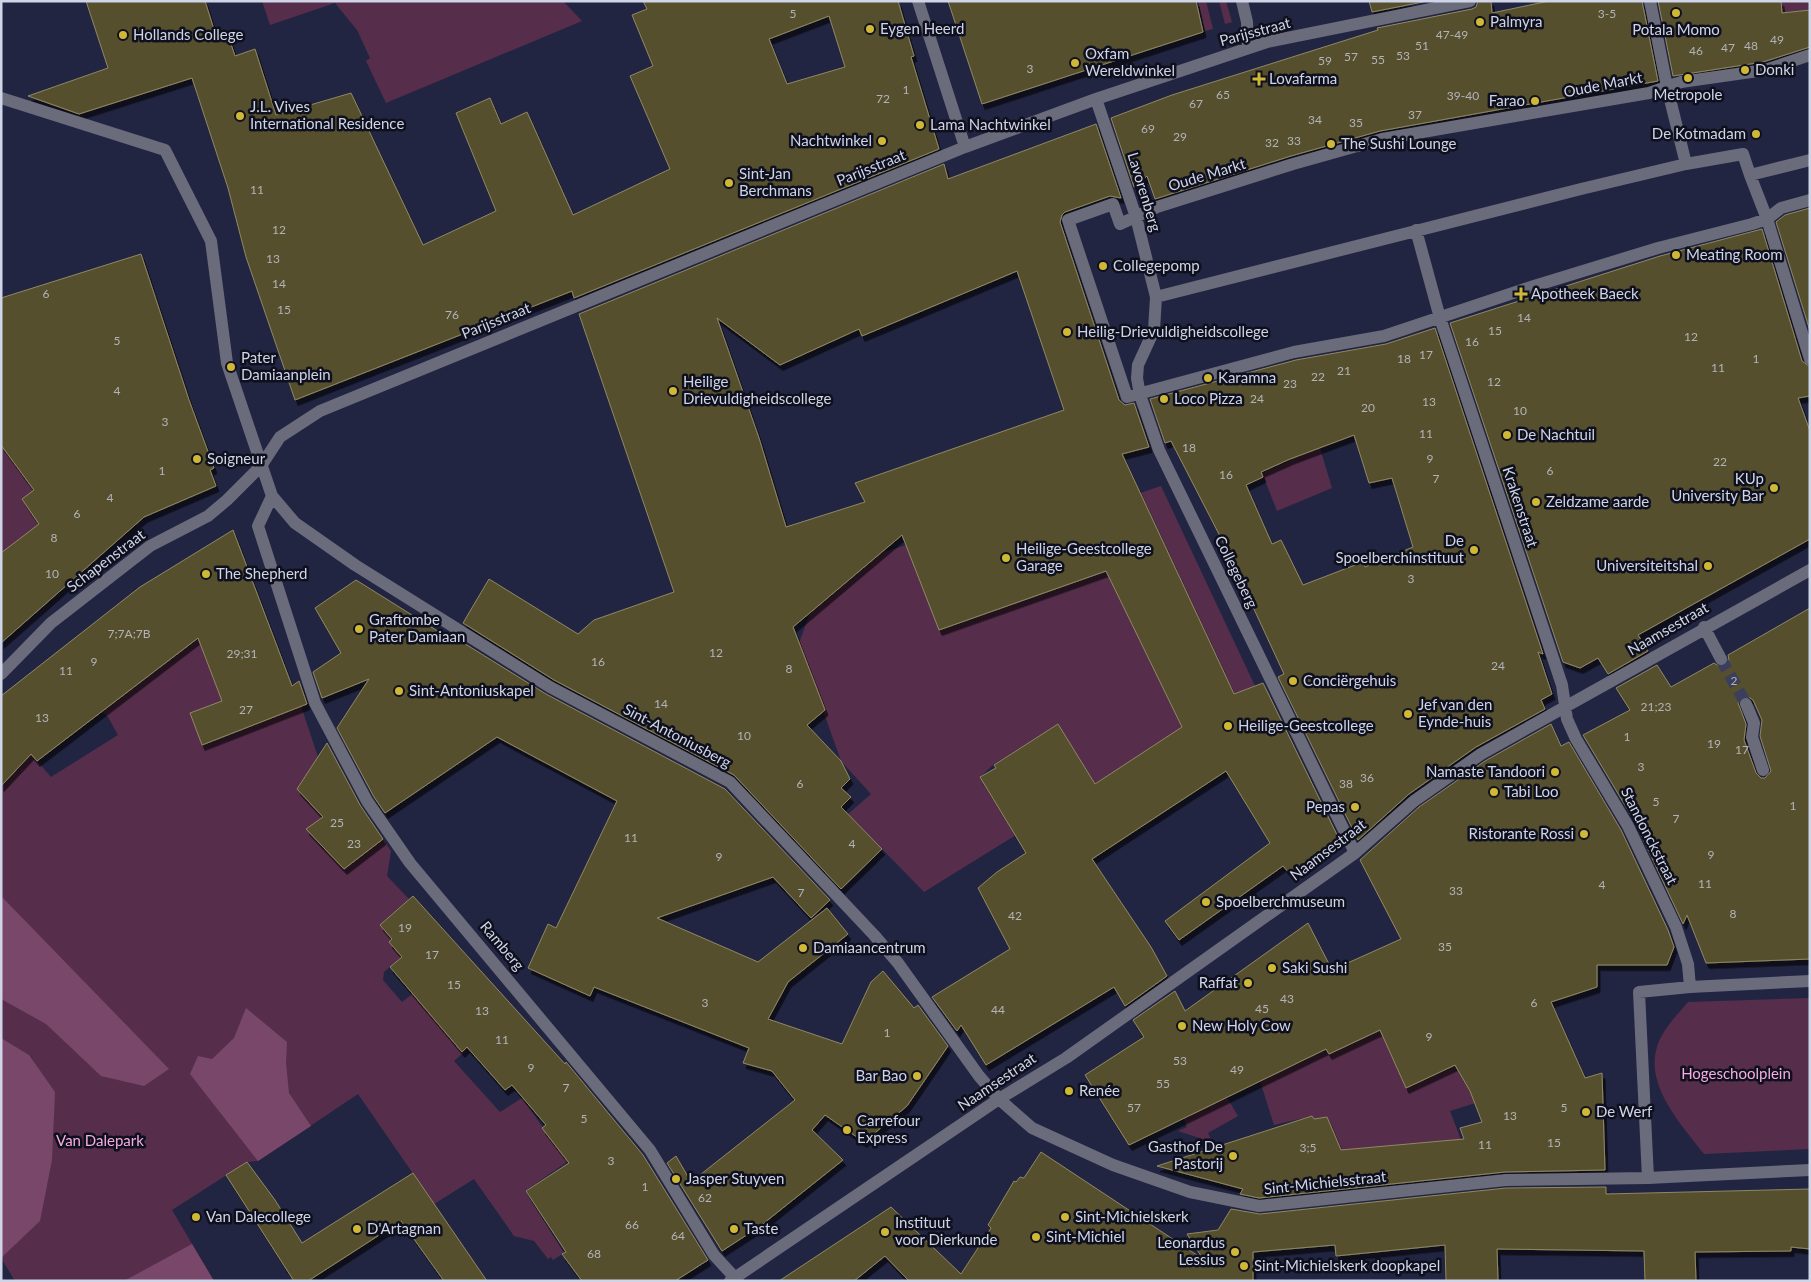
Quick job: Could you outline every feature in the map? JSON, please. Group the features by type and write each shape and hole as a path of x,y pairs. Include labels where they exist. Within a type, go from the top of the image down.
{"street":[{"path":"918,1 965,147"},
{"path":"1242,1 1247,22 1248,48"},
{"name":"Parijsstraat","path":"261,466 280,437 320,410 965,147 1096,99 1267,42 1470,1"},
{"path":"1650,1 1667,88 1686,164"},
{"name":"Oude Markt","path":"1140,395 1127,397 1068,220 1113,204 1120,224 1157,207 1293,164 1382,139 1620,99 1667,88 1681,82 1765,70 1810,55"},
{"path":"1,98 93,129 165,150 211,240 227,363 272,496"},
{"name":"Lavorenberg","path":"1096,99 1136,217 1156,297"},
{"path":"1156,297 1416,230 1686,164 1743,154 1767,219 1810,359"},
{"path":"1750,175 1810,160"},
{"path":"1140,395 1220,370 1294,352 1384,336 1534,286 1767,219 1782,208 1810,200"},
{"path":"1416,230 1440,318"},
{"name":"Collegeberg","path":"1156,297 1154,330 1138,364 1140,395 1158,450 1354,853"},
{"name":"Krakenstraat","path":"1440,318 1562,685 1566,706"},
{"name":"Schapenstraat","path":"1,674 51,624 150,546 208,516 261,466"},
{"name":"Sint-Antoniusberg","path":"272,496 295,523 355,564 550,687 730,782 898,963 979,1076 999,1099"},
{"name":"Ramberg","path":"272,496 258,526 315,703 367,801 410,862 650,1150 714,1255 734,1280"},
{"name":"Naamsestraat","path":"734,1280 999,1099 1066,1058 1354,853 1414,802 1481,754 1704,627 1809,571"},
{"path":"1704,627 1721,659"},
{"path":"1746,704 1754,723 1752,737 1763,770"},
{"name":"Standonckstraat","path":"1566,706 1567,719 1576,738 1628,826 1676,927 1688,964 1690,987"},
{"path":"1810,982 1690,987 1639,992 1648,1178 1810,1170"},
{"name":"Sint-Michielsstraat","path":"999,1099 1032,1128 1113,1165 1190,1192 1259,1206 1506,1180 1648,1178"}],"green space":[{"path":"262,1 563,1 582,21 386,103 366,61 370,58 357,30 335,3 270,25"},
{"path":"1198,1 1206,1 1213,29 1205,31"},
{"path":"1219,1 1226,1 1232,22 1225,24"},
{"path":"1722,1 1810,1 1810,10 1761,16"},
{"path":"1279,433 1320,448 1332,488 1277,511 1257,460 1255,448 1263,472 1290,461"},
{"path":"1,445 34,490 39,524 1,565"},
{"path":"1161,486 1255,686 1234,694 1140,493"},
{"path":"906,545 1106,571 1182,727 1095,784 1058,724 994,764 980,777 1016,835 924,892 848,814 871,794 841,761 799,643 810,613 881,553"},
{"name":"Van Dalepark","path":"196,631 222,701 301,706 318,757 297,789 309,802 351,796 307,829 344,869 383,839 391,851 387,876 409,899 380,925 392,939 389,942 400,955 400,958 384,972 383,980 402,1002 428,982 477,1041 454,1061 500,1112 522,1098 556,1146 587,1148 525,1191 564,1253 553,1260 551,1257 548,1259 534,1241 514,1236 474,1179 434,1204 358,1094 258,1161 247,1162 172,1210 214,1281 15,1281 1,1258 1,786 31,754 51,777 118,735 108,717 97,706 139,683 163,665"},
{"name":"Hogeschoolplein","path":"1810,998 1810,1149 1704,1154 1674,1115 1659,1086 1655,1070 1655,1055 1660,1039 1666,1029 1688,1002"},
{"path":"1390,1014 1391,1054 1405,1086 1411,1086 1455,1065 1457,1068 1469,1061 1485,1100 1450,1111 1471,1166 1352,1176 1327,1117 1314,1119 1312,1116 1274,1125 1260,1081 1304,1060 1301,1053 1323,1042 1329,1054 1350,1044"},
{"path":"1222,1089 1238,1116 1208,1133 1212,1142 1178,1131 1187,1127 1178,1103"}],"shaded area":[{"path":"1,897 169,1069 144,1086 101,1076 46,1024 1,999"},
{"path":"246,1008 287,1042 286,1063 289,1093 311,1126 258,1161 190,1074 198,1056 212,1059 234,1038"},
{"path":"1,1038 29,1055 55,1092 52,1160 40,1221 1,1258"},
{"path":"192,1244 214,1281 124,1281"}],"building":[{"path":"86,1 205,1 218,42 229,38 235,56 255,49 276,115 351,93 423,245 496,211 456,113 490,98 501,124 527,112 573,215 670,169 630,76 653,66 632,15 647,9 643,1 898,1 914,56 911,57 939,149 574,298 572,291 295,400 246,257 228,188 192,78 79,114 28,96 108,68","holes":["829,16 845,67 787,84 769,39"]},
{"path":"948,1 1196,1 1203,32 982,104"},
{"path":"1369,1 1428,1 1372,12"},
{"path":"1478,1 1491,1 1492,13 1549,1 1642,1 1658,81 1380,131 1291,156 1155,199 1147,176 1134,187 1111,118 1172,95 1378,30 1377,28 1472,9 1476,7"},
{"path":"1658,1 1781,1 1782,13 1810,10 1810,47 1763,62 1673,76"},
{"path":"1096,124 1121,198 1110,196 1065,212 1060,222 1119,400 1125,405 1134,403 1149,447 1122,454 1234,694 1263,683 1340,841 1291,875 1283,866 1179,940 1165,921 1270,843 1226,771 1092,859 1151,947 1167,976 1125,1006 1114,987 986,1065 961,1025 957,1031 932,997 1010,949 978,888 997,872 1026,853 980,777 996,768 994,765 1058,724 1095,784 1182,727 1106,571 939,630 902,535 793,627 825,710 807,725 841,761 850,779 841,788 851,797 841,807 882,849 841,889 734,775 554,680 463,623 489,579 578,634 594,620 674,592 579,314 944,164 948,179","holes":["1017,271 1064,410 855,483 865,502 786,527 759,438 717,318 780,365 859,329 862,336"]},
{"path":"1810,208 1810,331 1776,222 1785,215"},
{"path":"1762,229 1802,361 1810,367 1810,396 1798,398 1810,431 1810,539 1638,635 1648,651 1608,674 1598,658 1580,668 1563,662 1450,323 1660,256"},
{"path":"141,254 189,400 214,468 210,470 216,486 144,517 1,643 1,553 39,524 22,499 34,490 1,445 1,298"},
{"path":"1435,328 1543,654 1538,652 1552,694 1541,700 1545,709 1476,747 1409,794 1358,840 1278,677 1284,674 1222,540 1171,441 1165,443 1150,399 1296,360 1386,344","holes":["1354,435 1369,483 1392,478 1413,547 1365,567 1363,562 1303,585 1281,540 1272,544 1246,485 1263,477 1261,472"]},
{"path":"233,530 292,686 299,681 307,704 202,745 190,713 222,701 198,638 37,761 31,754 1,786 1,696 140,587"},
{"path":"356,580 452,640 454,637 546,694 725,789 830,900 811,918 773,877 657,918 758,962 827,908 848,934 788,982 768,1019 842,1044 871,982 883,971 914,1008 918,1005 948,1046 907,1106 864,1142 825,1115 812,1130 843,1160 759,1227 722,1251 667,1163 676,1156 691,1182 795,1100 772,1071 743,1063 749,1048 594,987 590,996 528,968 548,924 556,928 617,801 497,737 385,813 374,797 337,728 369,679 322,698 313,672 341,653 315,608"},
{"path":"1810,608 1810,959 1706,963 1687,915 1683,924 1635,822 1583,735 1630,710 1616,688 1657,665 1671,687 1714,663 1720,667 1725,666 1729,660 1728,655","holes":["1743,696 1753,700 1762,720 1760,736 1771,771 1765,778 1761,778 1756,773 1744,740 1746,724 1738,703"]},
{"path":"1551,724 1561,746 1569,742 1621,830 1668,930 1674,947 1667,965 1597,965 1597,987 1551,1002 1585,1078 1602,1073 1605,1170 1505,1172 1259,1198 1240,1194 1243,1189 1157,1166 1312,1116 1314,1119 1327,1117 1341,1150 1464,1139 1460,1128 1482,1122 1470,1091 1455,1065 1406,1088 1380,1030 1329,1054 1326,1049 1129,1145 1085,1075 1144,1037 1133,1020 1175,991 1185,1011 1308,923 1332,970 1401,939 1360,860 1419,807 1485,761"},
{"path":"327,743 360,805 383,839 344,869 306,829 323,817 297,789"},
{"path":"413,896 565,1064 566,1062 643,1155 708,1260 675,1281 582,1281 562,1254 566,1252 526,1191 569,1163 542,1128 546,1125 512,1085 505,1090 467,1047 462,1052 390,967 402,957 389,942 392,939 380,925"},
{"path":"1041,1152 1203,1259 1187,1234 1218,1230 1231,1209 1260,1214 1506,1188 1606,1187 1606,1194 1810,1189 1810,1249 1791,1247 1791,1251 1695,1252 1696,1281 1645,1281 1644,1251 1497,1249 1498,1281 1446,1281 1445,1245 1336,1256 1335,1245 1253,1252 1253,1281 909,1281 885,1256 854,1281 779,1281 891,1207 961,1274 991,1228 988,1225 1014,1181 1016,1182 1020,1177 1024,1178"},
{"name":"D'Artagnan","path":"247,1162 275,1200 302,1243 413,1173 487,1281 444,1281 401,1221 308,1281 294,1281 226,1175"}],"tunnel":[{"path":"1721,659 1746,704"}],"place":[{"name":"Potala Momo","path":"1676,13"},
{"name":"Palmyra","path":"1480,22"},
{"name":"Eygen Heerd","path":"870,29"},
{"name":"Hollands College","path":"123,35"},
{"name":"Oxfam Wereldwinkel","path":"1075,63"},
{"name":"Donki","path":"1745,70"},
{"name":"Metropole","path":"1688,78"},
{"name":"Lovafarma","path":"1259,79"},
{"name":"Farao","path":"1535,101"},
{"name":"J.L. Vives International Residence","path":"240,116"},
{"name":"Lama Nachtwinkel","path":"920,125"},
{"name":"De Kotmadam","path":"1756,134"},
{"name":"Nachtwinkel","path":"882,141"},
{"name":"The Sushi Lounge","path":"1331,144"},
{"name":"Sint-Jan Berchmans","path":"729,183"},
{"name":"Meating Room","path":"1676,255"},
{"name":"Collegepomp","path":"1103,266"},
{"name":"Apotheek Baeck","path":"1521,294"},
{"name":"Heilig-Drievuldigheidscollege","path":"1067,332"},
{"name":"Pater Damiaanplein","path":"231,367"},
{"name":"Karamna","path":"1208,378"},
{"name":"Heilige Drievuldigheidscollege","path":"673,391"},
{"name":"Loco Pizza","path":"1164,399"},
{"name":"De Nachtuil","path":"1507,435"},
{"name":"Soigneur","path":"197,459"},
{"name":"KUp University Bar","path":"1774,488"},
{"name":"Zeldzame aarde","path":"1536,502"},
{"name":"De Spoelberchinstituut","path":"1474,550"},
{"name":"Heilige-Geestcollege Garage","path":"1006,558"},
{"name":"Universiteitshal","path":"1708,566"},
{"name":"The Shepherd","path":"206,574"},
{"name":"Graftombe Pater Damiaan","path":"359,629"},
{"name":"Conciërgehuis","path":"1293,681"},
{"name":"Sint-Antoniuskapel","path":"399,691"},
{"name":"Jef van den Eynde-huis","path":"1408,714"},
{"name":"Heilige-Geestcollege","path":"1228,726"},
{"name":"Namaste Tandoori","path":"1555,772"},
{"name":"Tabi Loo","path":"1494,792"},
{"name":"Pepas","path":"1355,807"},
{"name":"Ristorante Rossi","path":"1584,834"},
{"name":"Spoelberchmuseum","path":"1206,902"},
{"name":"Damiaancentrum","path":"803,948"},
{"name":"Saki Sushi","path":"1272,968"},
{"name":"Raffat","path":"1248,983"},
{"name":"New Holy Cow","path":"1182,1026"},
{"name":"Bar Bao","path":"917,1076"},
{"name":"Renée","path":"1069,1091"},
{"name":"De Werf","path":"1586,1112"},
{"name":"Carrefour Express","path":"847,1130"},
{"name":"Gasthof De Pastorij","path":"1233,1156"},
{"name":"Jasper Stuyven","path":"676,1179"},
{"name":"Van Dalecollege","path":"196,1217"},
{"name":"Sint-Michielskerk","path":"1065,1217"},
{"name":"D'Artagnan","path":"357,1229"},
{"name":"Taste","path":"734,1229"},
{"name":"Instituut voor Dierkunde","path":"885,1232"},
{"name":"Sint-Michiel","path":"1036,1237"},
{"name":"Leonardus Lessius","path":"1235,1252"},
{"name":"Sint-Michielskerk doopkapel","path":"1244,1266"}]}
